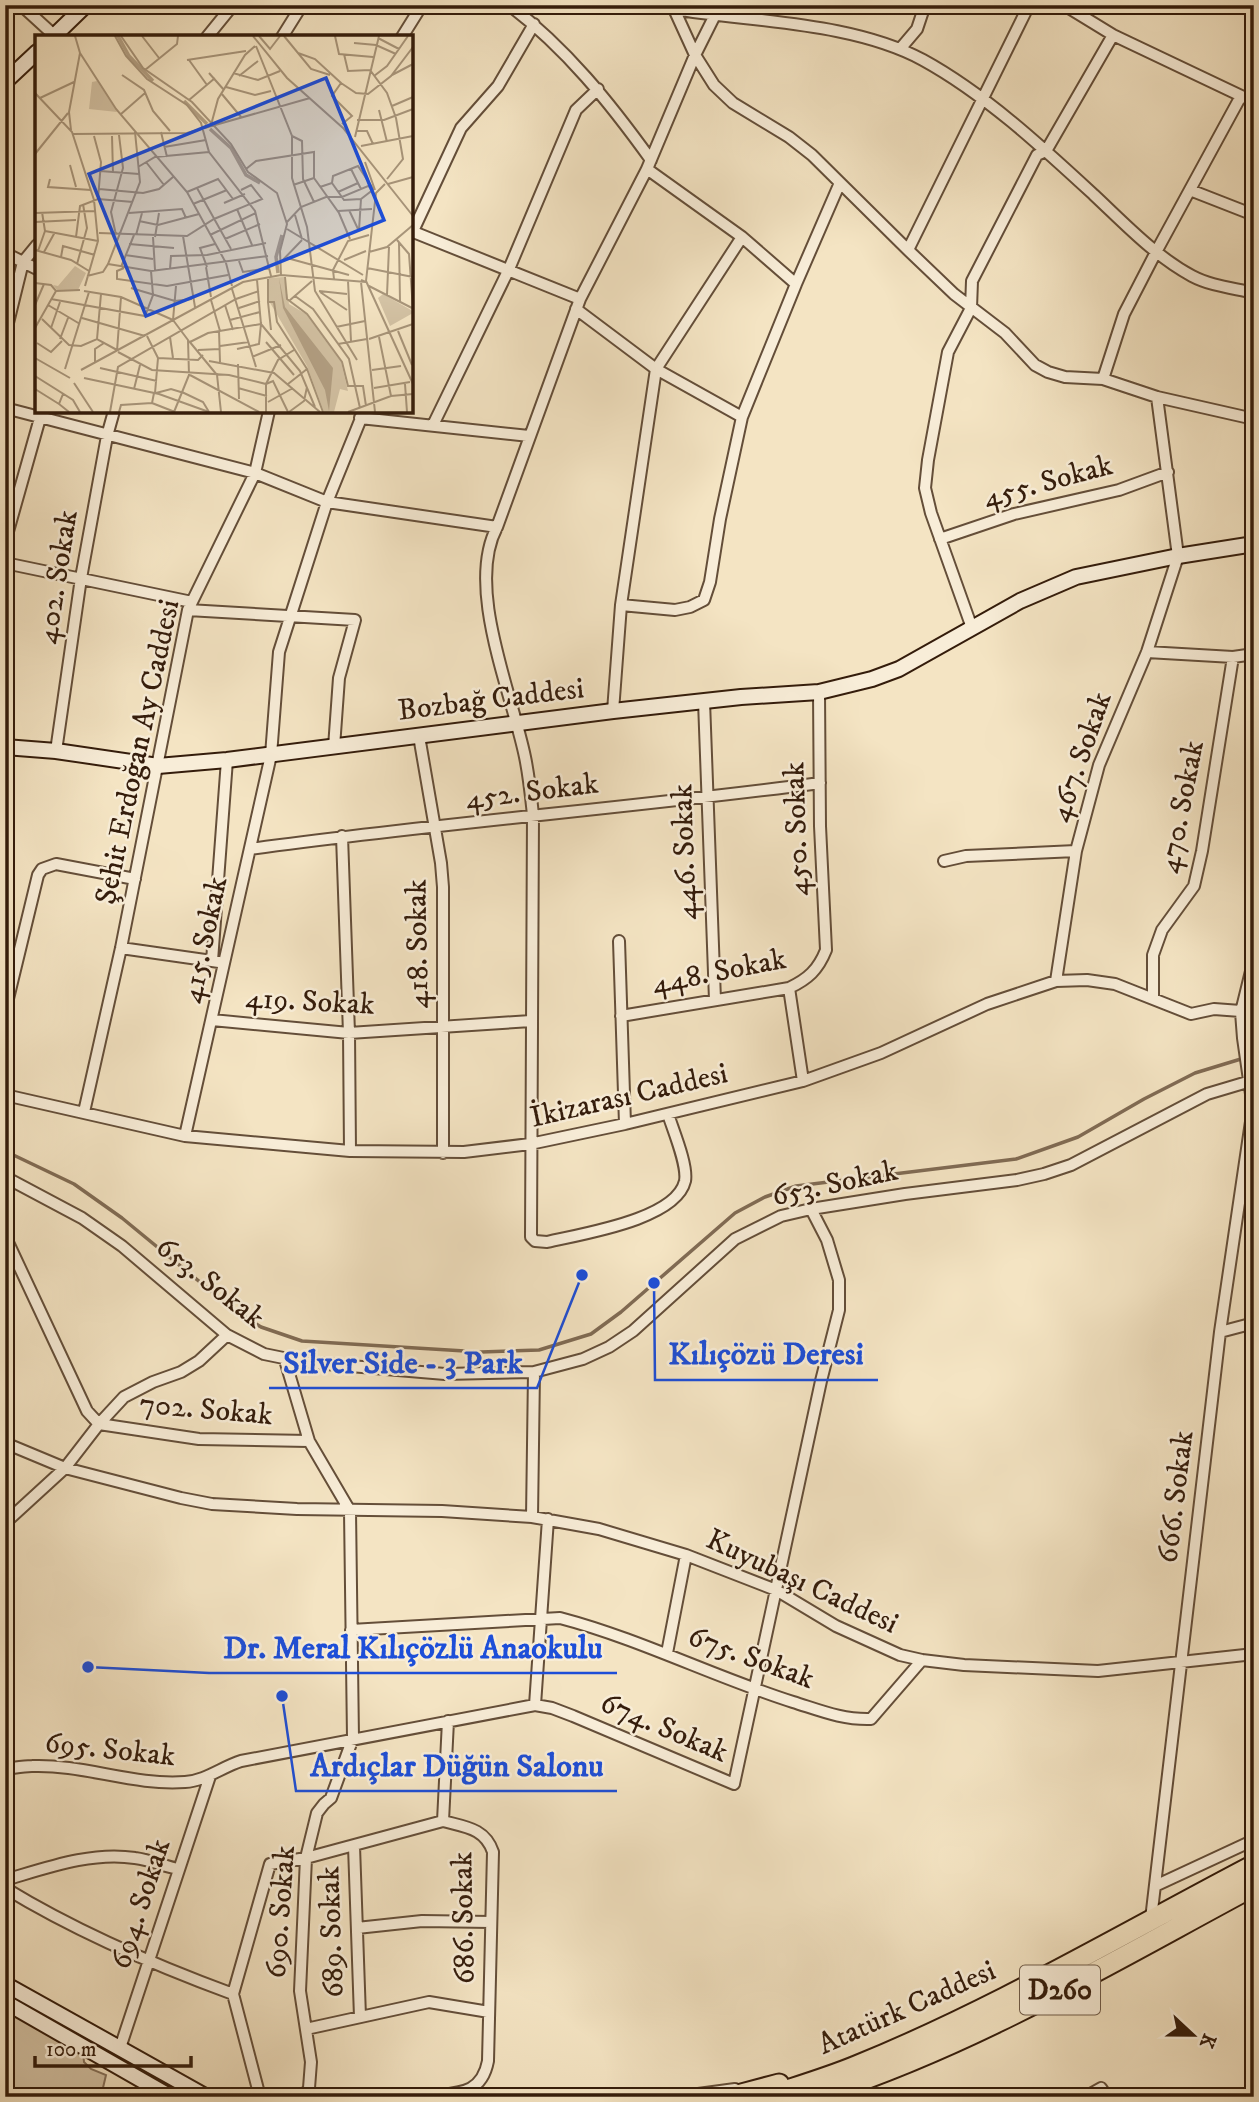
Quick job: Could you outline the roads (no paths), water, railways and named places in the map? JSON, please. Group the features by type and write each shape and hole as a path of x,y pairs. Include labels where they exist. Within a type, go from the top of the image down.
{"highway":[{"name":"Atatürk Caddesi","path":"730,2097 860,2082 1009,1997 1254,1865"},
{"name":"D260","path":"813,2097 860,2082 922,2057 1020,2011 1254,1886"},
{"path":"843,2097 860,2082"}],"street":[{"path":"21,5 53,35"},
{"path":"55,35 86,5"},
{"path":"209,35 233,5"},
{"path":"283,35 301,5"},
{"path":"403,35 422,5"},
{"path":"509,5 534,24 598,89 649,164 742,237 796,284"},
{"path":"901,49 917,29 925,5"},
{"path":"908,250 1029,5"},
{"path":"1064,5 1113,35 1254,102"},
{"path":"1254,293 1219,286 1194,277 1156,252 1046,151 983,101 925,61 901,49 838,31 717,10 672,7 695,55 714,85 733,103 789,137 812,155 839,185 908,250 971,308 1005,333 1035,365 1065,377 1103,379 1157,397 1254,419"},
{"path":"668,1114 685,1172 685,1182 681,1190 660,1209 645,1217 547,1242 535,1241 531,1237 533,815 526,757 487,599 486,555 578,304 649,164 717,10"},
{"path":"413,229 461,128 498,86 534,24"},
{"path":"972,628 930,513 925,488 948,352 971,308 972,281 1037,155 1046,151 1113,35"},
{"path":"5,82 35,54"},
{"path":"433,425 509,269 576,110 598,89"},
{"path":"1103,379 1124,314 1241,96"},
{"path":"621,605 674,610 690,607 704,600 710,582 720,519 742,417 839,185"},
{"path":"1189,190 1254,215"},
{"path":"413,231 509,269 578,304 656,369 742,417"},
{"path":"613,711 621,605 656,369 742,237"},
{"path":"5,335 23,262 35,247"},
{"path":"5,253 35,268"},
{"path":"1157,397 1178,556"},
{"path":"5,408 255,473 327,502 497,527"},
{"name":"402. Sokak","path":"56,751 81,578 113,413"},
{"name":"Şehit Erdoğan Ay Caddesi","path":"84,1112 121,948 190,606 255,473 269,413"},
{"path":"362,415 529,436"},
{"name":"415. Sokak","path":"185,1136 271,755 279,652 327,502 362,415"},
{"path":"5,542 40,418"},
{"name":"455. Sokak","path":"940,539 1014,514 1119,490 1168,472"},
{"name":"Bozbağ Caddesi","path":"5,747 56,751 158,766 271,755 613,711 819,692 886,674 1020,601 1076,577 1254,544"},
{"name":"467. Sokak","path":"1056,981 1076,851 1099,765 1147,652 1178,556"},
{"path":"5,562 190,606 355,620 339,678 334,747"},
{"path":"1147,652 1233,657 1254,654"},
{"name":"470. Sokak","path":"1153,998 1153,955 1162,930 1194,886 1233,657"},
{"name":"450. Sokak","path":"819,692 826,950 821,964"},
{"name":"446. Sokak","path":"704,701 715,1000"},
{"name":"418. Sokak","path":"419,736 443,887 443,1153"},
{"path":"212,961 227,760"},
{"name":"452. Sokak","path":"250,849 342,836 707,798 820,783"},
{"path":"342,836 350,1151"},
{"path":"944,861 966,856 1076,851"},
{"path":"5,1011 38,875 43,869 56,864 135,879"},
{"path":"619,941 625,1124"},
{"path":"121,948 225,963"},
{"name":"666. Sokak","path":"1151,1919 1220,1332 1253,1108 1252,1082 1242,1038 1241,1012 1254,959"},
{"name":"448. Sokak","path":"621,1016 789,988 813,974 821,964"},
{"name":"İkizarası Caddesi","path":"5,1095 185,1136 350,1151 443,1153 530,1144 803,1081 881,1053 987,1004 1056,981 1102,981 1130,989 1191,1014 1214,1009 1254,1012"},
{"path":"789,988 803,1081"},
{"name":"419. Sokak","path":"212,1020 349,1033 531,1021"},
{"name":"653. Sokak","path":"5,1177 82,1218 121,1246 227,1335 264,1354 285,1360 445,1374 534,1372 583,1359 609,1347 633,1331 735,1239 781,1216 905,1194 1017,1181 1044,1174 1071,1165 1207,1094 1252,1082"},
{"path":"754,1690 839,1310 839,1280 827,1240 811,1209"},
{"path":"5,1236 8,1255 86,1411 99,1424"},
{"path":"1220,1332 1254,1322"},
{"path":"5,1523 65,1468 124,1397 181,1372 199,1361 227,1335"},
{"path":"285,1360 309,1441 350,1511 353,1738"},
{"path":"533,1517 534,1372"},
{"name":"702. Sokak","path":"99,1424 199,1439 309,1441"},
{"name":"Kuyubaşı Caddesi","path":"5,1443 65,1468 212,1504 350,1511 442,1511 533,1517 611,1533 686,1555 776,1590 836,1626 900,1655 922,1660 964,1665 1098,1671 1254,1654"},
{"path":"535,1705 548,1519"},
{"path":"667,1653 686,1555"},
{"name":"675. Sokak","path":"351,1630 560,1618 667,1653 754,1690 850,1719 871,1718 922,1660"},
{"name":"674. Sokak","path":"535,1705 573,1716 734,1784 754,1690"},
{"name":"695. Sokak","path":"5,1769 34,1766 187,1783 210,1776 223,1767 241,1761 535,1705"},
{"name":"686. Sokak","path":"422,2097 463,2091 479,2084 485,2075 488,2061 493,1852 489,1840 479,1832 443,1821 448,1721"},
{"name":"690. Sokak","path":"304,2097 309,2088 311,2062 300,1991 306,1858 317,1813 331,1798 353,1738"},
{"name":"694. Sokak","path":"120,2048 210,1776"},
{"path":"260,2097 233,1994 270,1864 306,1858 443,1821"},
{"path":"1155,1886 1254,1840"},
{"name":"689. Sokak","path":"354,1846 360,2017"},
{"path":"5,1880 59,1864 106,1857 134,1858 178,1870"},
{"path":"5,1888 148,1962 233,1994"},
{"path":"357,1928 422,1921 491,1922"},
{"path":"5,1984 207,2097"},
{"path":"5,2002 171,2097"},
{"path":"306,2029 429,2002 489,2012"},
{"path":"1085,2097 1101,2088 1107,2097"},
{"path":"676,2097 734,2089 762,2093"}],"waterway":[{"path":"5,1151 74,1184 122,1218 234,1310 261,1327 302,1341 481,1352 539,1350 591,1334 621,1312 735,1213 765,1197 796,1186 1016,1159 1078,1137 1195,1073 1254,1055"}],"place":[{"name":"Silver Side - 3 Park","path":"582,1275"},
{"name":"Kılıçözü Deresi","path":"654,1283"},
{"name":"Dr. Meral Kılıçözlü Anaokulu","path":"88,1667"},
{"name":"Ardıçlar Düğün Salonu","path":"282,1696"}]}
